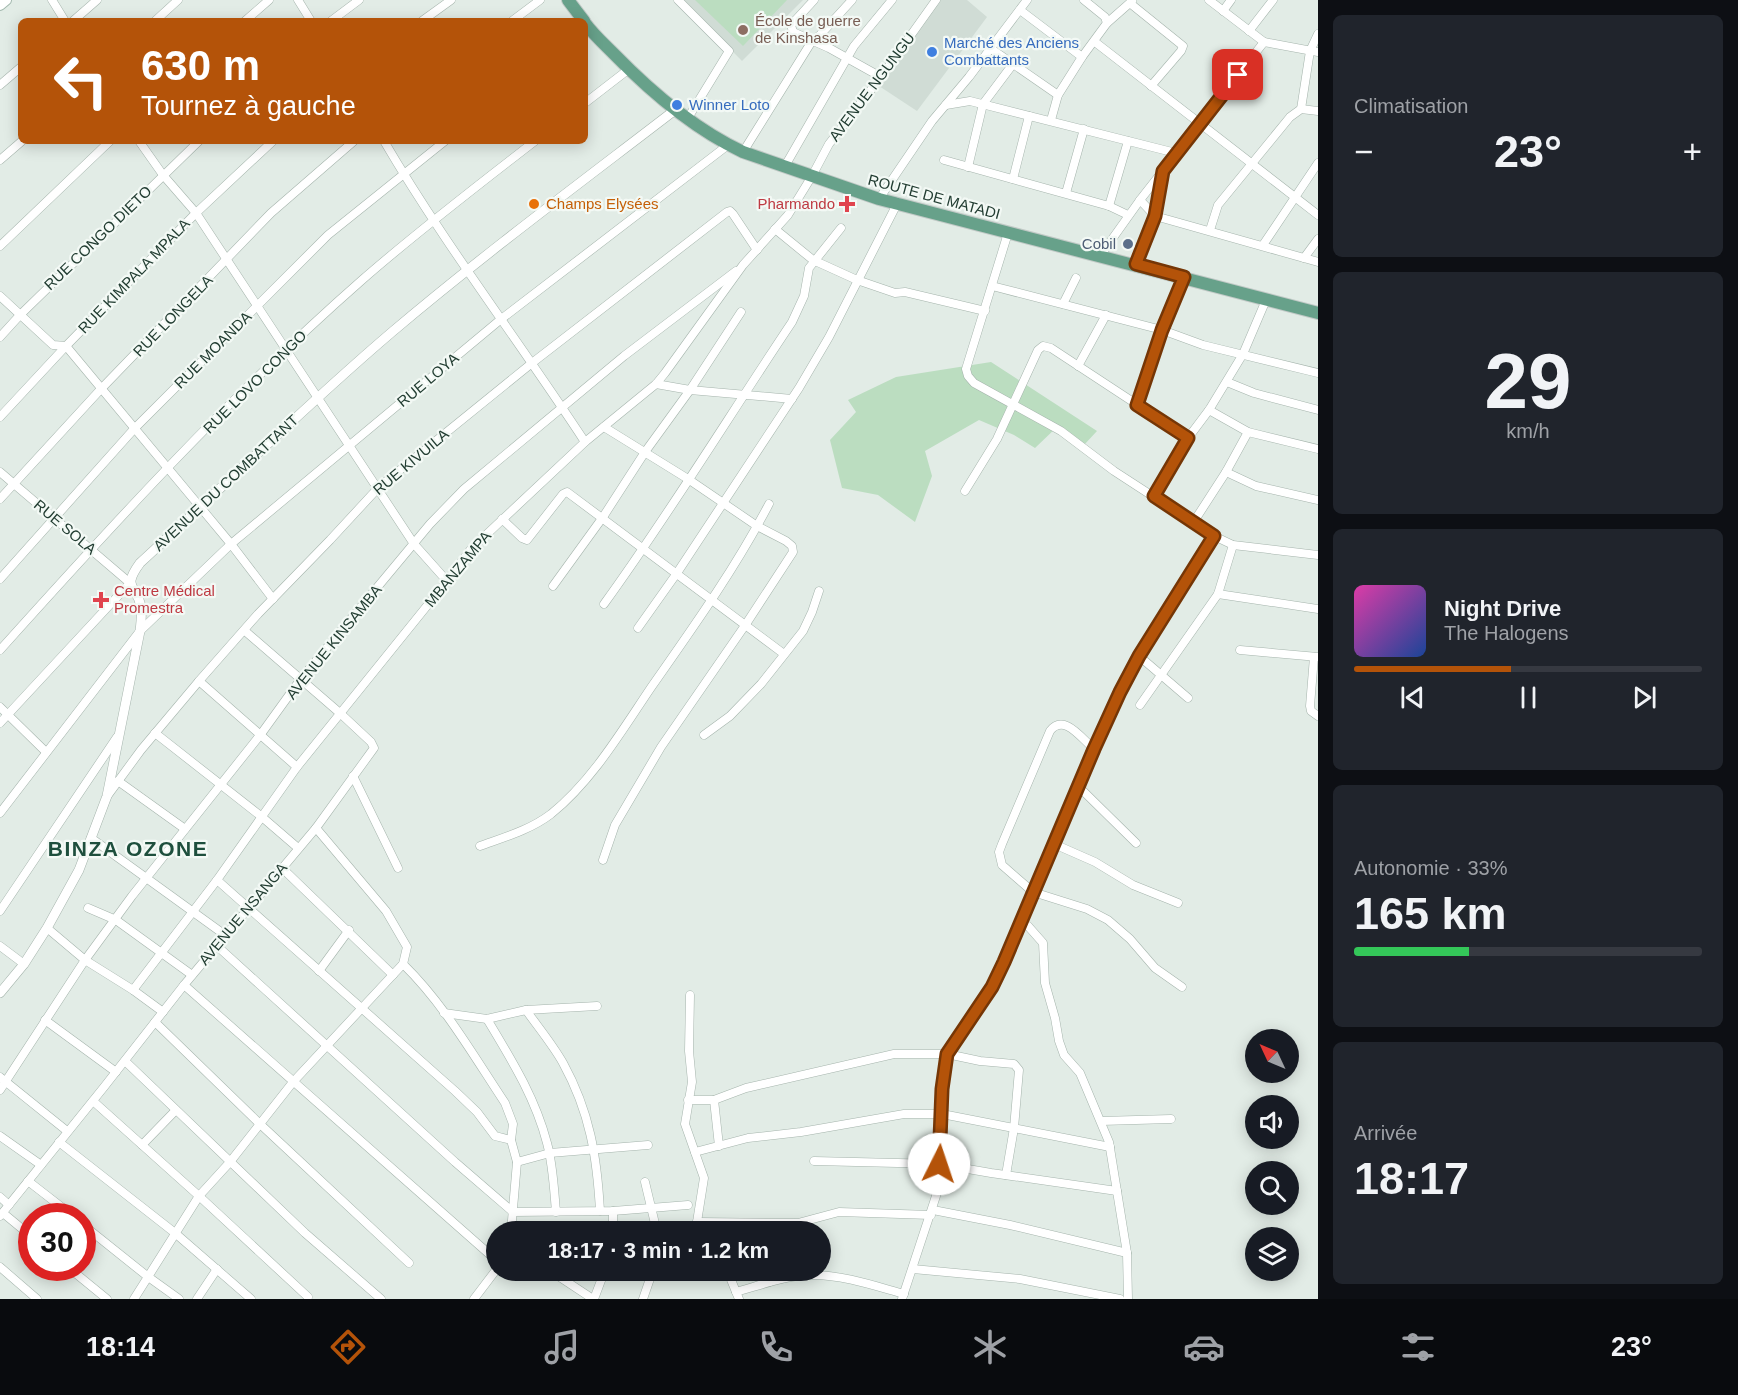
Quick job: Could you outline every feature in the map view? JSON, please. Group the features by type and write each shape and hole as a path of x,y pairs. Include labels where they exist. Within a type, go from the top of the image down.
{"main road":[{"path":"0,5 6,0"},
{"name":"ROUTE DE MATADI","path":"568,0 580,18"},
{"name":"ROUTE DE MATADI","path":"588,28 675,110 728,145 743,152 879,199 898,202 1008,233 1136,264 1318,313"}],"street":[{"path":"52,0 63,18"},
{"path":"76,18 97,0"},
{"path":"158,18 178,0"},
{"path":"248,18 269,0"},
{"path":"298,0 309,18"},
{"path":"335,18 358,0"},
{"path":"426,18 451,0"},
{"path":"516,18 540,0"},
{"path":"678,0 729,51 688,118"},
{"path":"814,0 791,25 793,32 881,77"},
{"path":"743,152 812,41 852,0"},
{"path":"785,166 847,58 863,34 892,0"},
{"name":"AVENUE NGUNGU","path":"812,176 829,144 936,0"},
{"path":"879,199 932,121 1027,0"},
{"path":"1084,0 1105,17 1107,23"},
{"path":"1209,0 1264,42 1314,51"},
{"path":"1223,11 1231,0"},
{"path":"1249,31 1273,0"},
{"path":"1051,120 1059,95 1082,57 1107,23 1132,2 1183,46 1151,86"},
{"path":"1020,10 1082,57"},
{"path":"1210,230 1218,205 1290,117 1301,109 1318,34"},
{"path":"1095,42 1318,215"},
{"path":"1100,256 1128,215 1264,42"},
{"path":"990,48 1059,95"},
{"path":"968,167 983,104 1013,64"},
{"path":"588,101 629,69"},
{"path":"0,85 18,70"},
{"path":"946,105 970,101 1176,153"},
{"path":"1301,109 1318,111"},
{"name":"AVENUE DU COMBATTANT","path":"130,583 140,563 318,396 468,270 675,110"},
{"path":"1013,179 1029,116"},
{"path":"1065,193 1084,129"},
{"path":"1109,206 1128,141"},
{"path":"0,160 19,144"},
{"path":"0,246 107,144"},
{"path":"141,144 163,175 196,213 349,446 379,487 414,544 447,581"},
{"name":"RUE CONGO DIETO","path":"0,337 196,144"},
{"name":"RUE KIMPALA MPALA","path":"0,417 196,213 270,144"},
{"name":"RUE LONGELA","path":"0,499 100,390 272,213 351,144"},
{"path":"386,144 433,220 585,442"},
{"name":"RUE MOANDA","path":"0,579 134,429 328,235 441,144"},
{"name":"RUE LOVO CONGO","path":"0,650 168,468 286,350 362,280 433,220 531,144"},
{"name":"RUE LOYA","path":"0,813 140,631 231,544 500,320 728,145"},
{"path":"944,160 1109,206 1128,215"},
{"path":"1263,245 1318,164"},
{"path":"1136,264 1155,216 1163,171"},
{"name":"MBANZAMPA","path":"133,990 217,880 297,768 471,549 585,442 656,384 681,354 743,266 788,215 812,176"},
{"path":"1140,200 1155,216 1318,262"},
{"path":"638,628 792,399 829,337 898,202"},
{"name":"RUE KIVUILA","path":"107,796 155,733 199,681 379,487 532,363 727,212 730,211 757,250"},
{"path":"604,604 645,548 799,310 813,260 841,228"},
{"path":"775,229 813,260 857,280 895,293 905,292 985,310"},
{"path":"1008,233 966,369 974,383 1061,431 1114,471 1214,536 1233,545 1318,555"},
{"path":"1304,258 1318,239"},
{"name":"AVENUE KINSAMBA","path":"0,1090 2,1080 85,960 147,877 261,734 300,680 430,524 464,489 562,408 624,357 743,266"},
{"path":"1137,405 1162,330 1184,277"},
{"path":"1063,304 1076,278"},
{"path":"992,286 1162,330 1203,345 1318,374"},
{"path":"0,296 53,345 66,346 100,390 201,507 273,599"},
{"path":"1154,496 1188,438 1209,410 1243,354 1266,300"},
{"path":"553,586 603,517 741,312"},
{"path":"1078,366 1106,315"},
{"path":"965,490 997,439 1038,350 1043,346 1051,348 1188,438"},
{"path":"1227,382 1254,393 1318,410"},
{"path":"656,384 690,390 792,399"},
{"path":"1209,410 1248,432 1318,449"},
{"path":"603,860 615,825 661,747 793,552 792,546 786,541 758,526 604,427"},
{"path":"1193,523 1226,472 1248,432"},
{"name":"RUE SOLA","path":"0,472 130,583"},
{"path":"1226,472 1256,486 1318,500"},
{"path":"502,519 527,540 567,492 784,654"},
{"path":"480,846 531,828 567,800 596,767 711,599 758,526 769,504"},
{"path":"731,1281 737,1296 770,1282 821,1275 856,1281 903,1296 932,1213 939,1164 942,1089 947,1054 992,987 1094,749 1139,656 1214,536"},
{"path":"1140,705 1218,594 1233,545"},
{"path":"0,723 130,583 141,607 140,631 107,796 79,870 24,964 0,993"},
{"path":"704,735 741,706 803,631 819,591"},
{"path":"1218,594 1318,609"},
{"name":"AVENUE NSANGA","path":"1,1214 216,945 316,828 373,751 374,745 341,714 245,631"},
{"path":"1240,650 1316,657 1310,706 1311,711 1318,716"},
{"path":"1139,656 1188,698"},
{"path":"199,681 297,768"},
{"path":"0,708 46,752"},
{"path":"1094,749 1067,724 1055,725 1050,731 999,852 999,860 1033,892 1087,909 1108,920 1130,939 1155,968 1182,987"},
{"path":"0,910 121,731"},
{"path":"155,733 298,848"},
{"path":"353,776 398,868"},
{"path":"118,781 185,829"},
{"path":"1078,786 1136,843"},
{"path":"134,1299 174,1233 200,1196 293,1082 403,964 407,947 386,910 316,828"},
{"path":"91,838 225,935"},
{"path":"1054,844 1095,862 1133,885 1178,903"},
{"path":"282,868 349,930 393,975"},
{"path":"217,880 455,1091 477,1112 495,1136 511,1140"},
{"path":"88,908 116,920 192,975"},
{"path":"1020,924 1028,926 1043,943 1045,983 1059,1041 1064,1054 1080,1073 1110,1147 1127,1253 1128,1299"},
{"path":"47,928 85,960 163,1012"},
{"path":"319,971 349,930"},
{"path":"216,945 513,1212 613,1211 688,1205"},
{"path":"0,946 24,964"},
{"path":"403,964 422,983 505,1103 513,1124 511,1140 517,1162 512,1221"},
{"path":"184,985 486,1251"},
{"path":"690,995 689,1051 692,1082 685,1124 704,1178 698,1221"},
{"path":"444,1013 487,1019 525,1010 597,1006"},
{"path":"525,1010 563,1062 589,1123 594,1148 600,1211"},
{"path":"487,1019 533,1100 550,1153 556,1212"},
{"path":"45,1020 116,1072"},
{"path":"155,1022 409,1263"},
{"path":"688,1100 714,1100 746,1088 894,1054 947,1054 1017,1065 1014,1128 1006,1175"},
{"path":"125,1061 305,1233 381,1299"},
{"path":"2,1080 68,1131"},
{"path":"714,1100 719,1146"},
{"path":"93,1101 200,1196 308,1297"},
{"path":"142,1145 176,1110"},
{"path":"695,1152 748,1138 801,1132 886,1116 942,1114 1110,1147"},
{"path":"1101,1121 1171,1119"},
{"path":"0,1136 41,1165"},
{"path":"59,1142 174,1233 251,1299"},
{"path":"517,1162 550,1153 648,1145"},
{"path":"814,1161 939,1164 1117,1191"},
{"path":"28,1181 56,1203"},
{"path":"645,1182 655,1221"},
{"path":"0,1197 9,1205"},
{"path":"613,1211 613,1221"},
{"path":"805,1221 839,1212 932,1213 1010,1225 1127,1253"},
{"path":"1,1214 18,1227"},
{"path":"96,1235 179,1299"},
{"path":"0,1267 37,1299"},
{"path":"197,1299 217,1269"},
{"path":"913,1269 1020,1279 1120,1299"},
{"path":"85,1281 107,1299"},
{"path":"474,1299 488,1281"},
{"path":"564,1281 584,1296 593,1299 600,1281"},
{"path":"643,1299 649,1281"}],"shaded area":[{"name":"École de guerre de Kinshasa","path":"682,0 803,0 742,61"},
{"name":"Marché des Anciens Combattants","path":"939,0 967,0 987,17 917,111 879,86"}],"green space":[{"path":"695,0 787,0 743,46"},
{"path":"991,362 1097,431 1084,445 1058,426 1035,448 1014,435 979,420 925,451 932,476 915,522 878,495 842,488 830,440 856,412 848,400 896,377"}],"place":[{"name":"École de guerre de Kinshasa","path":"743,30"},
{"name":"Marché des Anciens Combattants","path":"932,52"},
{"name":"Winner Loto","path":"677,105"},
{"name":"Champs Elysées","path":"534,204"},
{"name":"Pharmando","path":"847,204"},
{"name":"Cobil","path":"1128,244"},
{"name":"Centre Médical Promestra","path":"101,600"}],"district":[{"name":"BINZA OZONE","path":"128,849"}],"route":[{"path":"939,1164 942,1089 947,1054 992,987 1004,962 1120,692 1175,596 1214,536 1154,496 1188,438 1137,405 1162,330 1184,277 1136,264 1155,216 1163,171 1238,75"}]}
